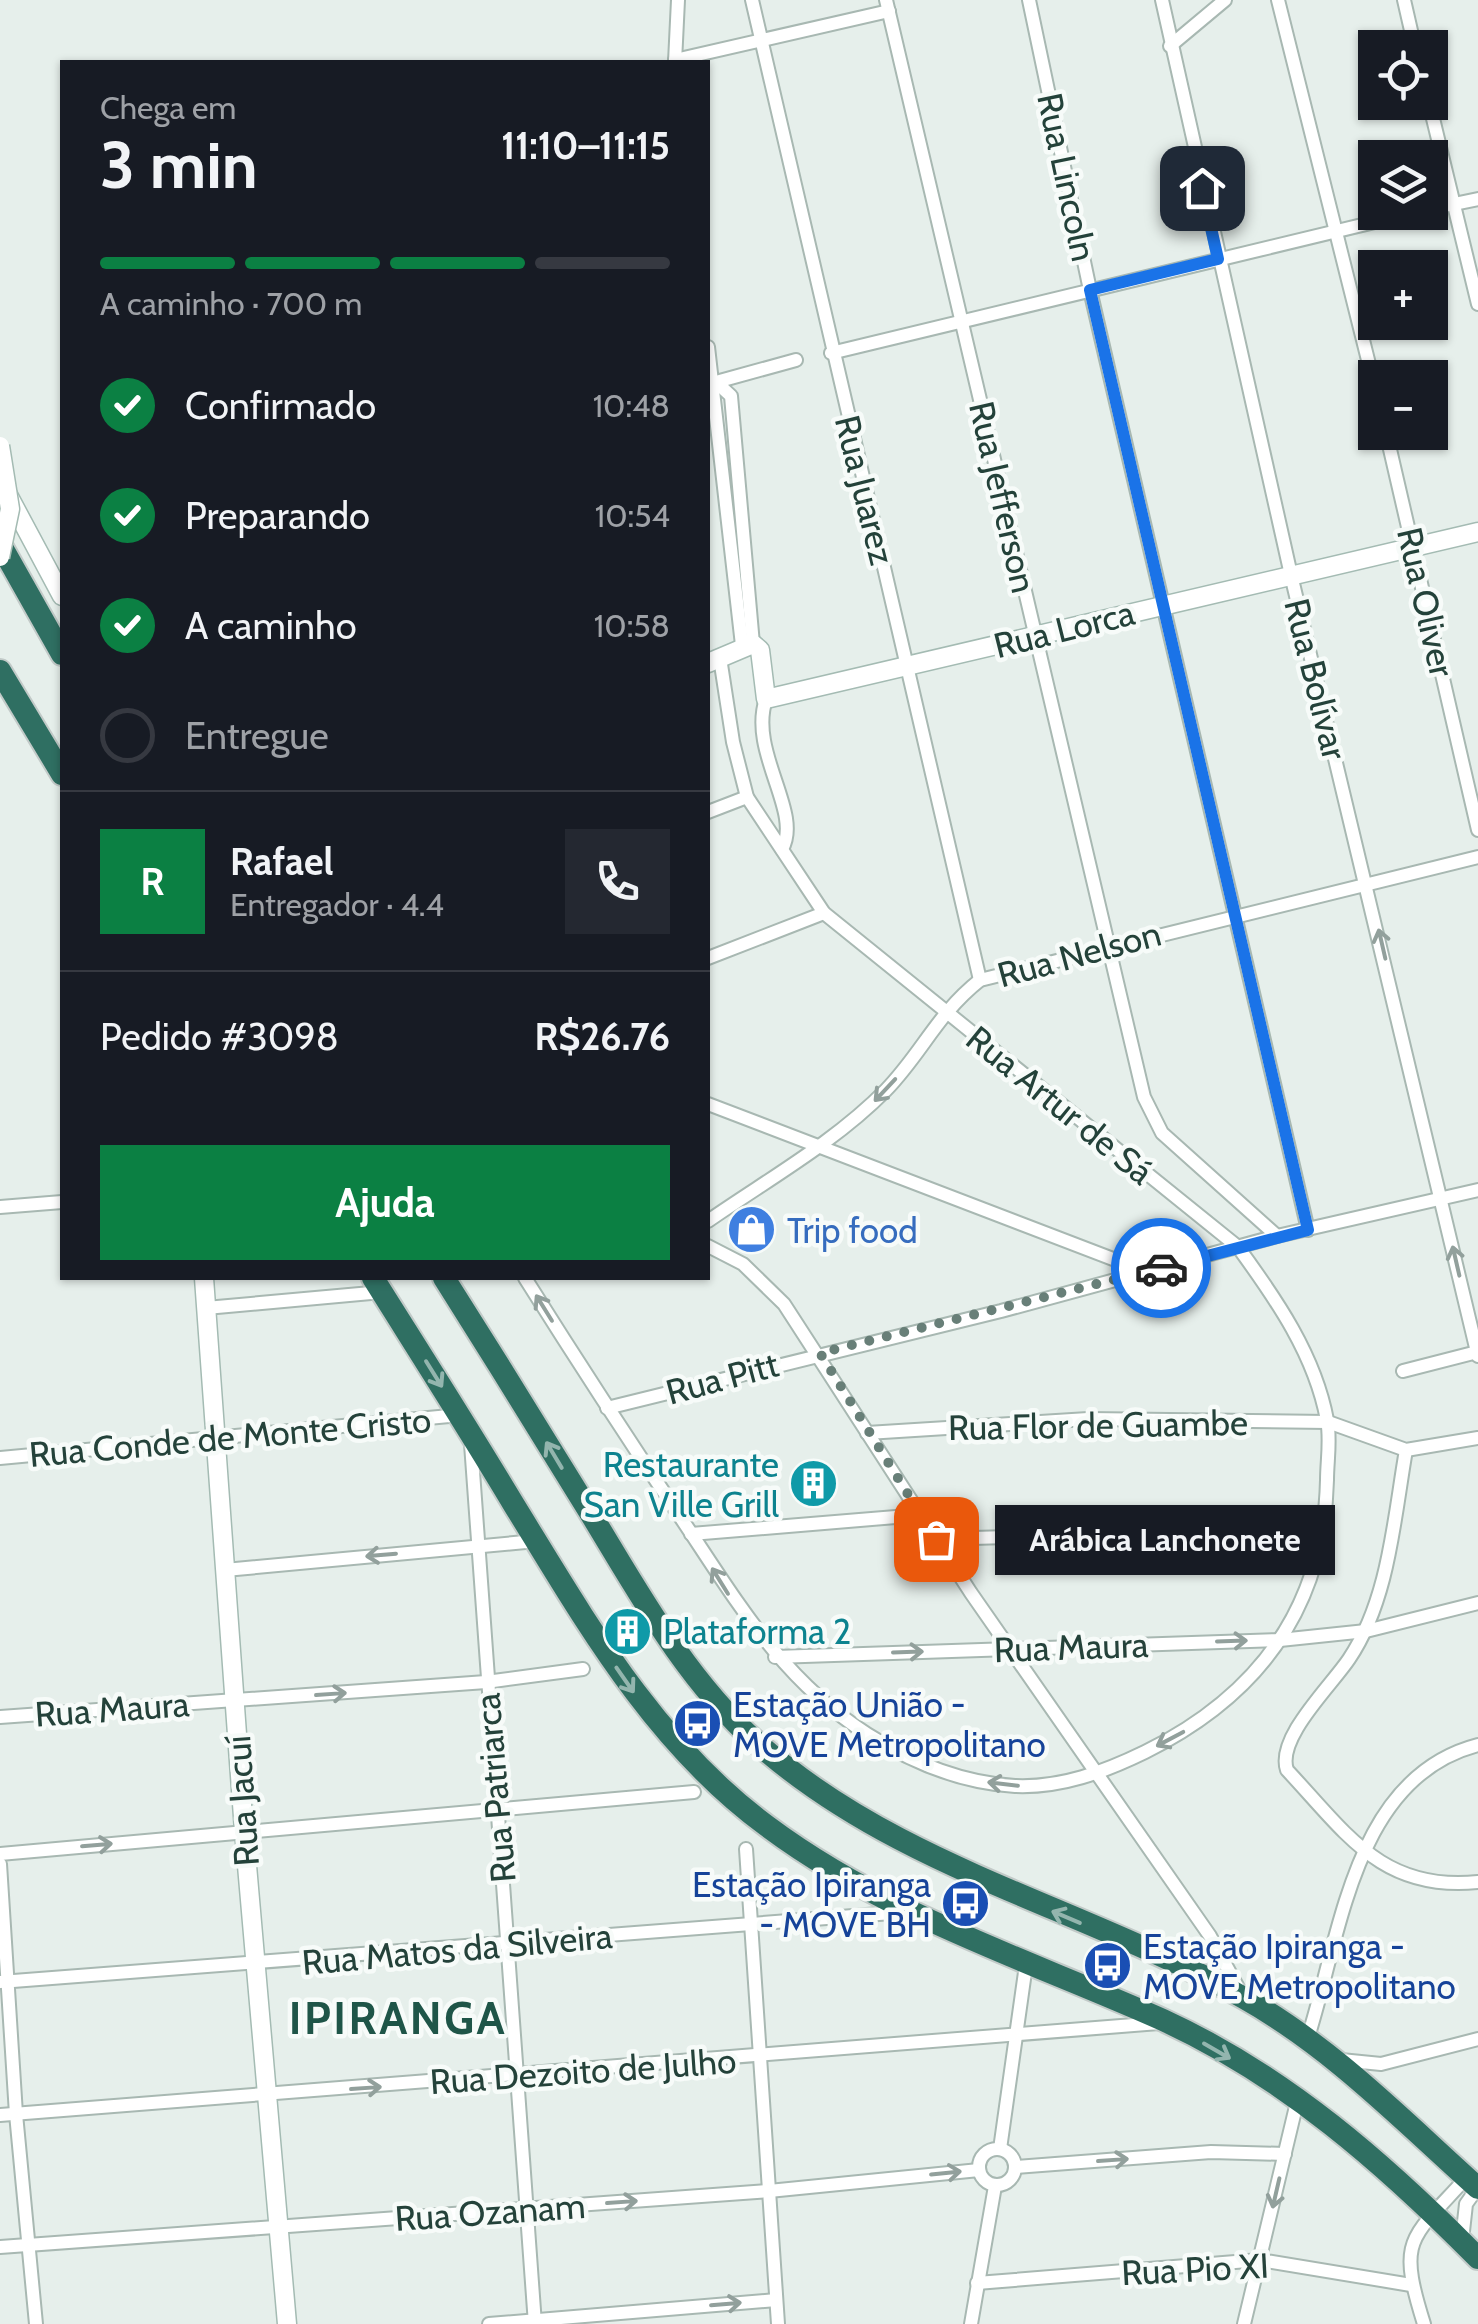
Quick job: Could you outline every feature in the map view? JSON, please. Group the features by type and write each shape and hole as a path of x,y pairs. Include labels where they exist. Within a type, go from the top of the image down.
{"highway":[{"path":"0,544 60,650"},
{"path":"0,671 60,771"},
{"path":"445,1280 660,1629 719,1705 756,1742 873,1826 941,1864 1191,1972 1244,1998 1308,2037 1475,2185"},
{"path":"378,1285 640,1701 708,1778 811,1857 1026,1965 1166,2022 1298,2098 1371,2154 1470,2250"}],"main road":[{"path":"0,446 10,509 0,558"},
{"path":"0,478 60,592"},
{"name":"Rua Lorca","path":"766,699 1478,532"},
{"path":"714,661 748,644 760,650 766,699"},
{"path":"0,681 17,701"},
{"name":"Rua Jacuí","path":"204,1280 254,1966 287,2324"}],"street":[{"path":"675,60 678,0"},
{"name":"Rua Juarez","path":"752,0 980,980"},
{"name":"Rua Lincoln","path":"1029,0 1090,290 1238,914 1308,1230"},
{"name":"Rua Bolívar","path":"1162,0 1291,575 1478,1354"},
{"path":"1170,46 1225,0"},
{"path":"1278,0 1368,360"},
{"path":"1404,0 1411,30"},
{"path":"679,60 887,5"},
{"name":"Rua Jefferson","path":"887,5 1150,1117 1277,1236"},
{"path":"1433,120 1478,304"},
{"path":"1448,205 1478,199"},
{"path":"832,354 962,319 1358,225"},
{"path":"710,359 714,382 732,396 748,644"},
{"path":"714,382 796,360"},
{"name":"Rua Oliver","path":"1390,450 1478,830"},
{"name":"Rua Artur de Sá","path":"526,1280 731,1598 775,1657 824,1702 914,1760 962,1777 1018,1786 1099,1774 1210,1714 1240,1688 1280,1640 1310,1585 1326,1528 1328,1422 1295,1332 1238,1247 824,912 747,797 714,661"},
{"path":"766,699 759,720 760,735 784,812 786,841 782,849"},
{"path":"710,811 747,797"},
{"name":"Rua Nelson","path":"710,1220 816,1146 890,1086 943,1012 980,980 1110,944 1478,857"},
{"path":"710,957 824,912"},
{"path":"710,1105 1147,1272"},
{"name":"Rua Pitt","path":"608,1408 1277,1236 1478,1190"},
{"path":"0,1207 60,1202"},
{"path":"710,1247 759,1277 820,1353 936,1539 1210,1936 1244,1998"},
{"path":"206,1308 378,1285"},
{"path":"1403,1372 1478,1354"},
{"name":"Rua Flor de Guambe","path":"868,1433 1088,1419 1328,1422 1406,1450"},
{"name":"Rua Conde de Monte Cristo","path":"0,1458 465,1423"},
{"name":"Rua Patriarca","path":"465,1423 478,1546 535,2323"},
{"path":"1478,1438 1406,1450 1390,1542 1366,1632 1287,1743 1287,1770 1363,1851 1406,1876 1454,1884 1478,1882"},
{"path":"691,1534 920,1515"},
{"path":"936,1539 1326,1528"},
{"path":"225,1570 536,1541"},
{"name":"Rua Maura","path":"775,1657 1280,1640 1366,1632 1478,1603"},
{"name":"Rua Maura","path":"0,1717 486,1682 582,1668"},
{"path":"1308,2037 1363,1851 1392,1804 1425,1767 1449,1752 1478,1745"},
{"path":"0,1854 694,1792"},
{"path":"746,1849 778,2324"},
{"path":"0,1864 5,1982 36,2324"},
{"name":"Rua Matos da Silveira","path":"5,1982 254,1966 913,1911"},
{"path":"1191,1972 1208,1960 1210,1936"},
{"path":"1000,2149 1026,1965"},
{"name":"Rua Dezoito de Julho","path":"0,2115 760,2058 1166,2022"},
{"path":"1338,2060 1388,2062 1478,2038"},
{"path":"1376,2094 1374,2080 1388,2062"},
{"path":"1244,2324 1298,2098"},
{"path":"1000,2149 1011,2156 1016,2167 1007,2183 994,2186 984,2180 979,2170 984,2154 1000,2149"},
{"path":"1016,2167 1211,2152 1285,2154"},
{"name":"Rua Ozanam","path":"0,2246 769,2191 979,2170"},
{"path":"1424,2324 1411,2285 1410,2244 1432,2213 1475,2185"},
{"path":"1470,2250 1466,2204 1475,2185"},
{"path":"972,2324 994,2186"},
{"name":"Rua Pio XI","path":"978,2283 1260,2260 1411,2285"},
{"path":"489,2324 776,2300"}],"way so far":[{"path":"936,1539 820,1353 1001,1311 1161,1268"}],"place":[{"name":"Trip food","path":"752,1230"},
{"name":"Restaurante San Ville Grill","path":"814,1484"},
{"name":"Arábica Lanchonete","path":"936,1539"},
{"name":"Plataforma 2","path":"628,1631"},
{"name":"Estação União - MOVE Metropolitano","path":"698,1724"},
{"name":"Estação Ipiranga - MOVE BH","path":"966,1904"},
{"name":"Estação Ipiranga - MOVE Metropolitano","path":"1108,1966"}],"district":[{"name":"IPIRANGA","path":"398,2018"}],"route":[{"path":"1161,1268 1308,1230 1238,914 1090,290 1218,259 1202,188"}]}
